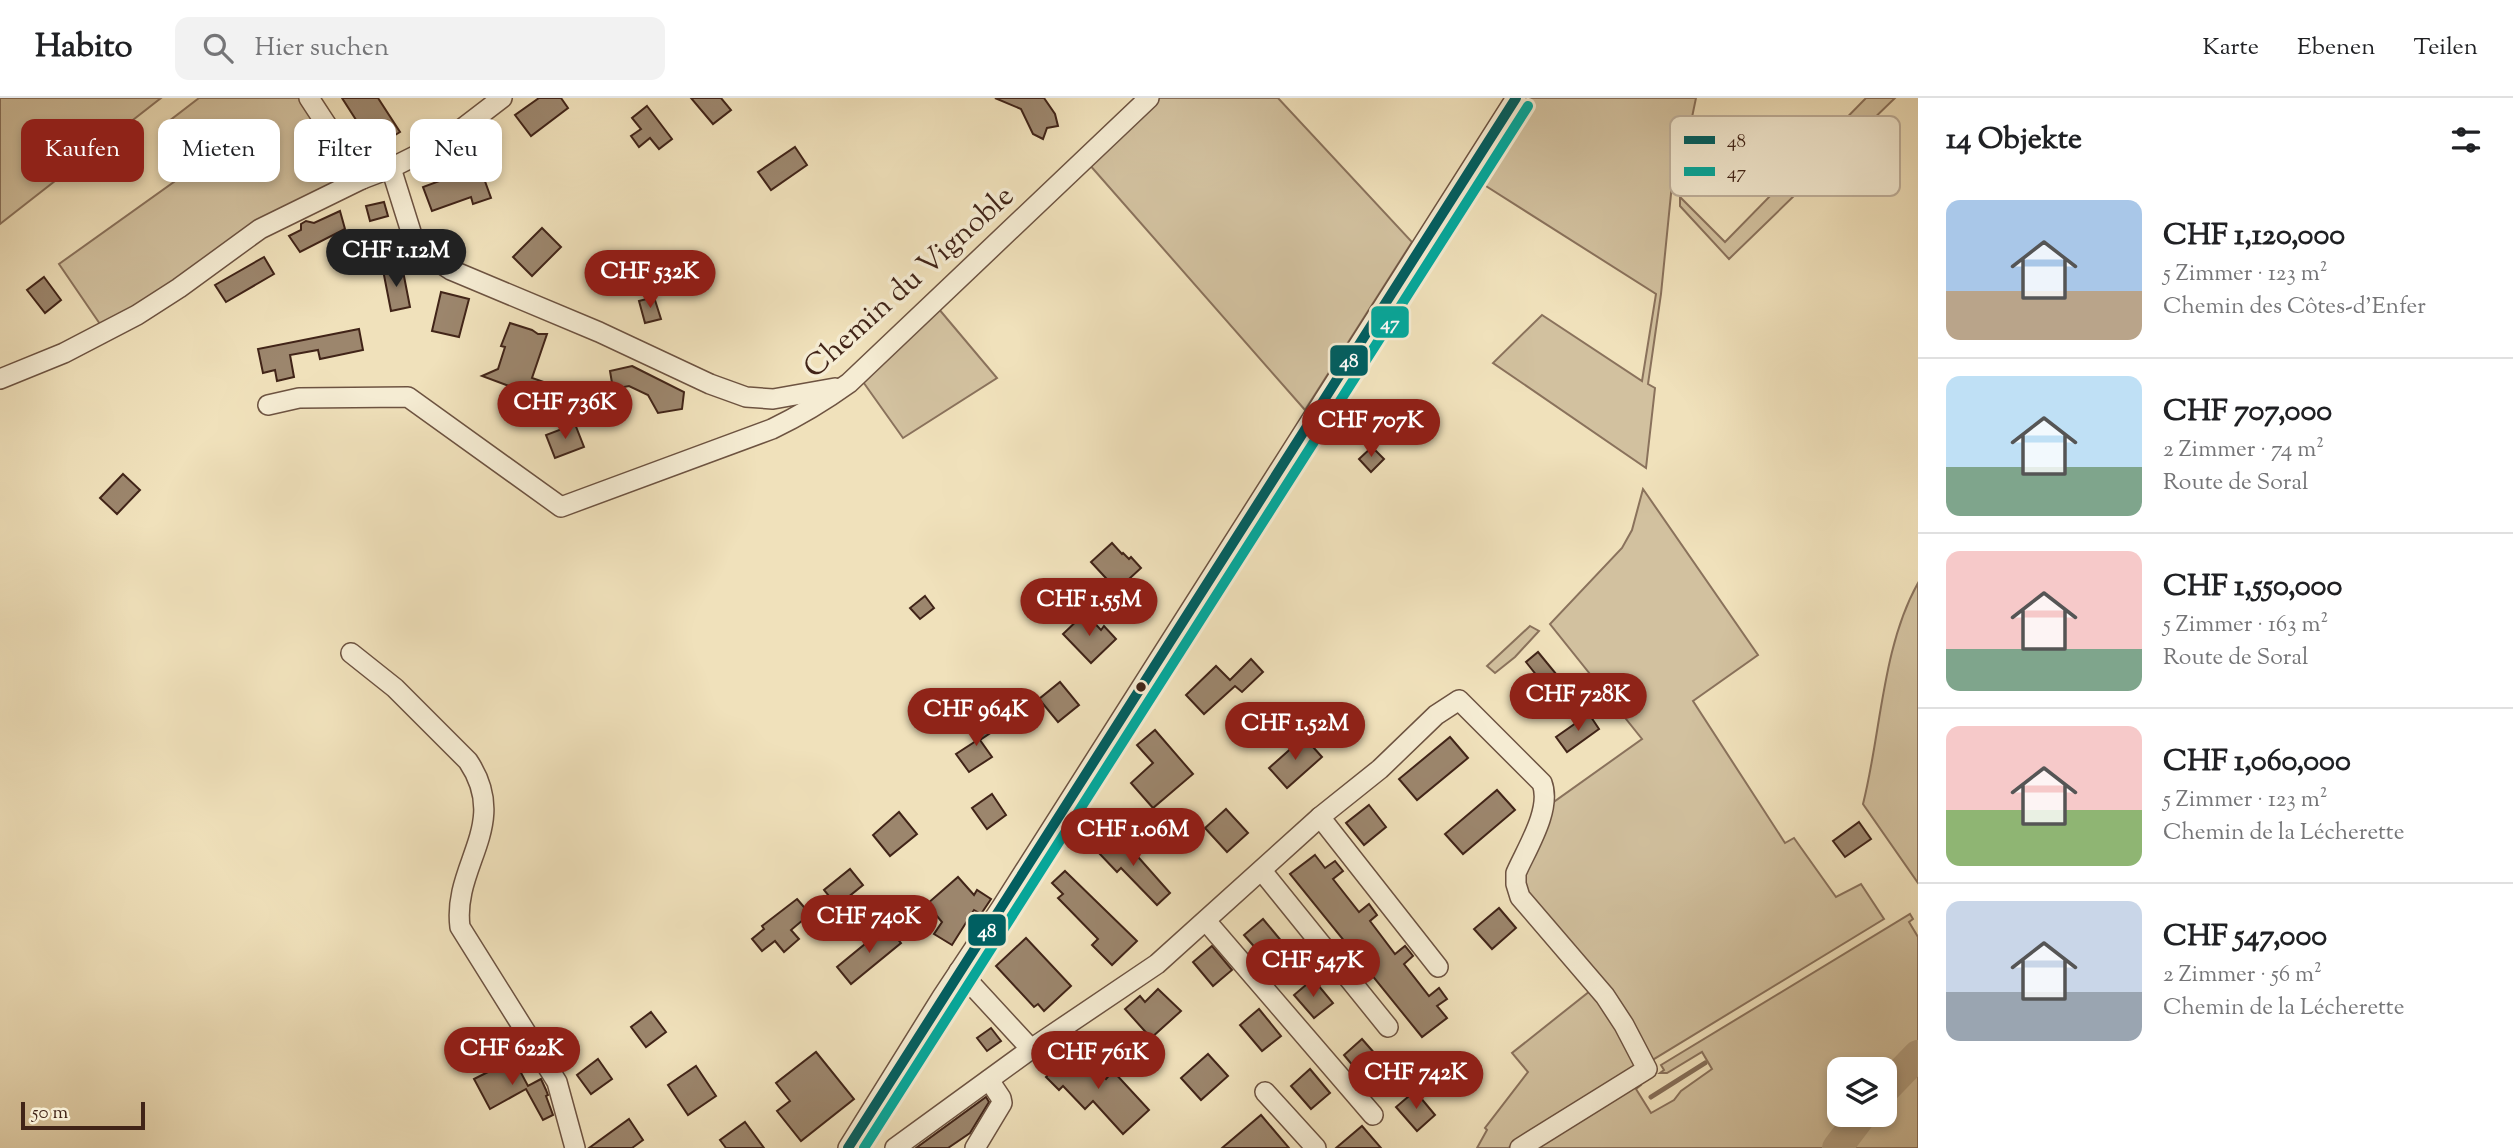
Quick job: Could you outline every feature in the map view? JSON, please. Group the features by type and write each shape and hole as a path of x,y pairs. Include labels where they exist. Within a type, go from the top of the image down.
{"street":[{"path":"309,98 323,119"},
{"path":"396,166 459,131 502,98"},
{"name":"Chemin du Vignoble","path":"268,405 299,398 408,397 561,507 772,429 843,387 1149,98"},
{"path":"848,1148 1516,98"},
{"path":"0,379 64,353 137,315 260,229 356,182"},
{"path":"395,182 412,235 428,255 451,270 599,332 710,384 746,397 773,399 843,387"},
{"path":"351,653 395,688 474,770 485,807 484,821 461,899 458,913 460,927 557,1082 575,1148"},
{"path":"895,1148 1031,1049 1157,964 1320,817 1380,769 1436,715 1459,700 1542,783 1545,792 1544,808 1516,873 1520,898 1605,996 1647,1069 1520,1148"},
{"path":"1320,817 1438,967"},
{"path":"1262,871 1388,1027"},
{"path":"1206,921 1373,1115"},
{"path":"959,971 1031,1049"},
{"path":"975,1148 1002,1103 989,1080"},
{"path":"1265,1092 1316,1148"}],"shaded area":[{"path":"0,98 161,98 134,119 21,119 21,182 54,182 0,224"},
{"path":"199,98 302,98 316,119 294,119 294,182 337,182 102,327 59,264 174,182 280,182 280,119 172,119"},
{"path":"1155,98 1278,98 1412,242 1305,410 1088,163"},
{"path":"1530,98 1696,98 1692,116 1670,116 1671,196 1648,384 1655,388 1646,468 1493,363 1542,315 1642,381 1656,294 1478,181 1513,125 1521,123 1519,114"},
{"path":"1866,98 1895,98 1876,116 1848,116"},
{"path":"1770,196 1794,196 1729,259 1680,206 1680,197 1725,242"},
{"path":"938,308 997,378 903,438 861,379"},
{"path":"1643,489 1758,655 1693,701 1785,843 1794,838 1836,897 1861,884 1884,919 1508,1148 1477,1148 1487,1130 1485,1128 1528,1072 1512,1053 1600,983 1522,886 1551,804 1642,739 1550,624 1622,548 1632,530"},
{"path":"1918,583 1918,883 1863,804 1890,662 1906,608"},
{"path":"1530,626 1539,631 1515,657 1495,673 1487,666"},
{"path":"1910,914 1913,919 1909,922 1918,937 1918,1148 1526,1148 1638,1079 1641,1085 1636,1089 1651,1113 1674,1100 1681,1091 1712,1069 1702,1052 1667,1073 1660,1073 1664,1070 1661,1065"}],"building":[{"path":"342,98 378,98 392,119 355,119"},
{"path":"539,98 561,98 568,108 531,136 515,115"},
{"path":"691,98 721,98 731,110 713,124"},
{"path":"995,98 1044,98 1055,114 1058,126 1047,128 1043,139 1033,134 1021,109"},
{"path":"647,106 672,139 659,149 650,138 639,147 631,136 641,129 632,118"},
{"path":"795,147 807,165 771,190 758,172"},
{"path":"437,182 485,182 491,198 473,204 471,197 432,211 423,187"},
{"path":"384,202 388,216 370,221 366,206"},
{"path":"340,211 345,229 300,252 289,236 301,230 301,224 306,221 314,223"},
{"path":"542,228 561,247 532,276 513,257"},
{"path":"264,257 274,274 226,302 215,285"},
{"path":"402,266 410,307 391,311 383,270"},
{"path":"44,277 61,300 45,313 27,290"},
{"path":"441,292 469,299 459,337 432,331"},
{"path":"654,297 661,319 645,323 639,301"},
{"path":"510,323 538,334 547,334 532,378 561,388 541,398 482,376 498,369 505,347 501,346"},
{"path":"359,329 363,350 320,359 318,350 290,355 294,377 277,381 275,370 263,373 258,349"},
{"path":"632,366 684,392 682,409 658,413 648,395 629,386 613,389 610,371"},
{"path":"575,424 584,447 555,458 546,435"},
{"path":"1372,447 1384,459 1371,472 1359,459"},
{"path":"123,474 140,490 117,514 100,498"},
{"path":"1112,543 1141,568 1117,590 1091,562"},
{"path":"925,596 934,608 920,619 910,608"},
{"path":"1085,613 1101,630 1104,626 1116,639 1091,663 1063,634"},
{"path":"1538,652 1566,686 1553,696 1526,662"},
{"path":"1251,659 1263,672 1242,692 1235,686 1204,714 1186,695 1216,666 1230,680"},
{"path":"1060,682 1079,705 1058,722 1039,699"},
{"path":"1589,714 1599,729 1567,752 1556,737"},
{"path":"983,719 992,732 980,740 992,757 969,772 956,754 979,739 970,727"},
{"path":"1155,730 1193,774 1153,808 1131,783 1153,763 1137,745"},
{"path":"1304,737 1322,757 1287,788 1269,768"},
{"path":"1450,737 1468,758 1417,800 1399,779"},
{"path":"1497,790 1515,810 1463,854 1445,834"},
{"path":"992,794 1006,815 987,829 972,808"},
{"path":"1369,805 1386,827 1364,845 1346,823"},
{"path":"1226,809 1248,833 1227,852 1205,828"},
{"path":"899,812 917,834 890,856 873,835"},
{"path":"1859,822 1871,839 1845,857 1833,841"},
{"path":"1116,832 1170,893 1157,905 1121,868 1117,872 1097,851"},
{"path":"1315,855 1325,868 1335,861 1343,871 1333,879 1359,912 1369,904 1377,915 1370,921 1395,954 1405,946 1413,956 1404,964 1429,996 1439,988 1447,999 1437,1006 1447,1018 1422,1037 1290,874"},
{"path":"850,869 863,885 837,906 824,890"},
{"path":"1065,871 1137,941 1112,965 1092,945 1098,939 1058,898 1063,894 1052,883"},
{"path":"958,877 974,895 977,890 991,899 981,914 974,910 952,945 934,934 942,922 927,904"},
{"path":"797,899 810,914 791,930 799,939 784,952 775,941 762,951 752,939 764,929 762,926"},
{"path":"1499,908 1516,928 1492,949 1474,929"},
{"path":"1263,919 1283,943 1265,959 1244,935"},
{"path":"887,926 901,943 851,984 837,967"},
{"path":"1026,938 1071,986 1044,1011 1038,1004 1034,1007 996,966"},
{"path":"1212,946 1232,970 1213,986 1193,962"},
{"path":"1313,979 1333,1003 1314,1018 1294,995"},
{"path":"1158,989 1181,1011 1151,1038 1125,1009 1140,996 1145,1002"},
{"path":"1259,1009 1281,1036 1262,1051 1240,1025"},
{"path":"651,1012 666,1032 646,1047 631,1027"},
{"path":"991,1028 1001,1041 987,1051 977,1038"},
{"path":"1362,1039 1383,1063 1364,1079 1344,1055"},
{"path":"1077,1048 1106,1079 1113,1071 1149,1110 1123,1134 1093,1101 1085,1109 1063,1086 1059,1090 1046,1077"},
{"path":"816,1052 854,1099 801,1141 777,1111 790,1101 776,1083"},
{"path":"511,1054 528,1086 541,1079 553,1115 543,1120 526,1089 490,1109 474,1079 496,1068 494,1064"},
{"path":"1208,1054 1228,1076 1201,1100 1181,1078"},
{"path":"598,1059 612,1079 591,1094 577,1075"},
{"path":"696,1066 716,1096 688,1115 668,1085"},
{"path":"1310,1069 1330,1093 1311,1109 1291,1086"},
{"path":"1415,1091 1435,1115 1417,1131 1396,1107"},
{"path":"986,1097 989,1102 970,1133 948,1148 916,1148"},
{"path":"1261,1115 1289,1148 1222,1148"},
{"path":"629,1119 643,1140 632,1148 589,1148"},
{"path":"745,1122 764,1148 726,1148 720,1140"},
{"path":"1362,1126 1381,1148 1336,1148"}],"waterway":[{"path":"1897,1077 1918,1055"},
{"path":"1651,1097 1705,1063"},
{"path":"1837,1148 1853,1127"}],"transit line":[{"name":"48","path":"848,1148 1516,98"},
{"name":"47","path":"864,1148 1528,106"}]}
